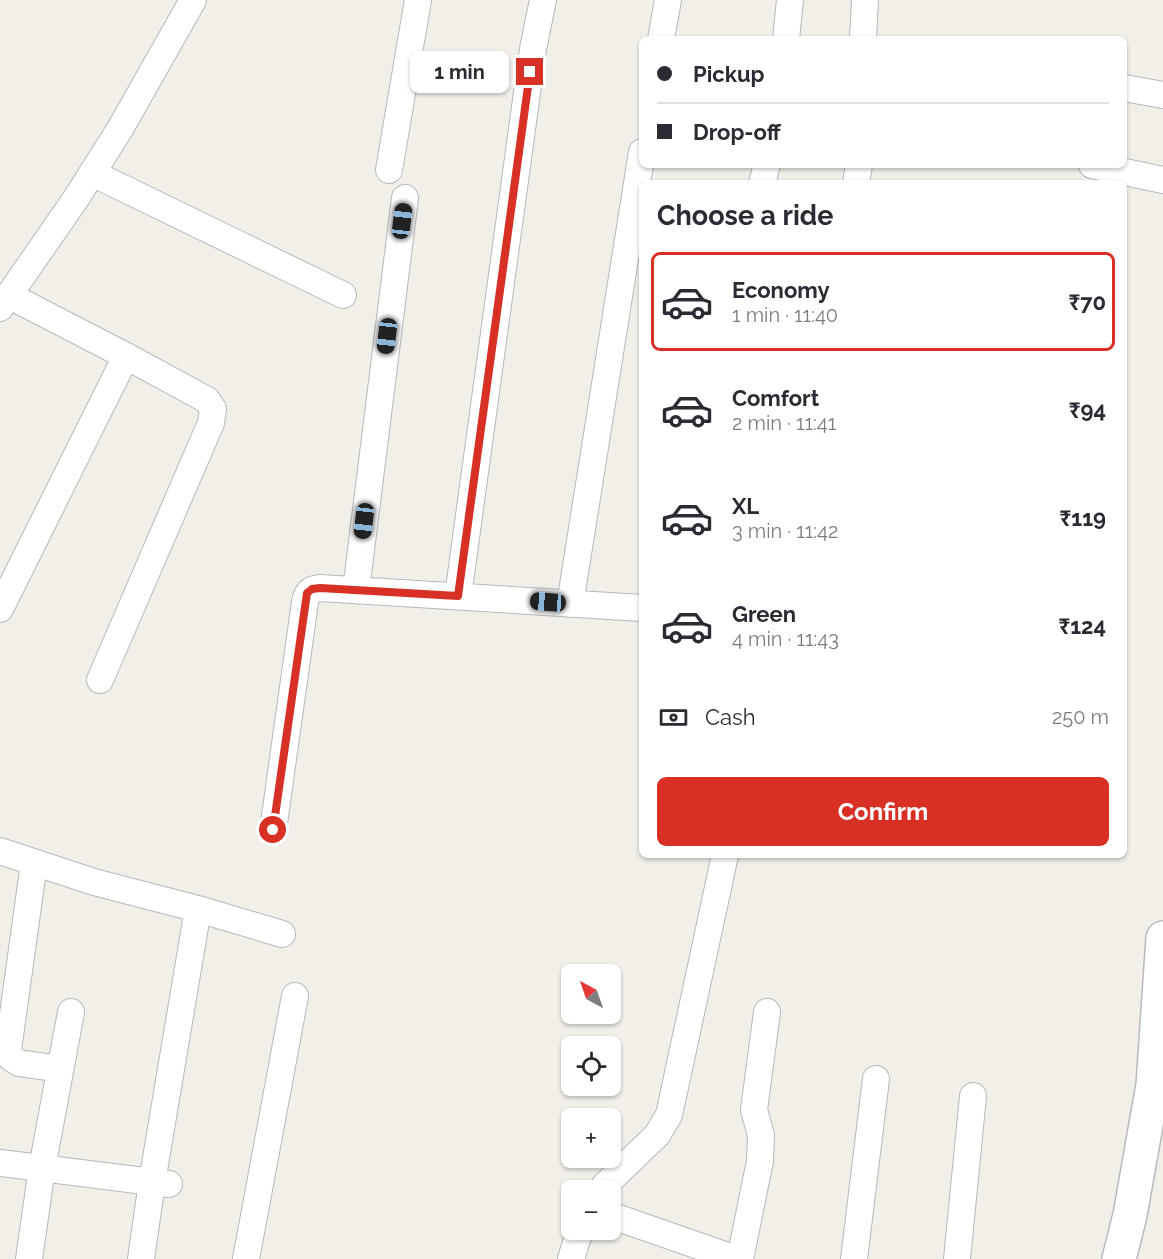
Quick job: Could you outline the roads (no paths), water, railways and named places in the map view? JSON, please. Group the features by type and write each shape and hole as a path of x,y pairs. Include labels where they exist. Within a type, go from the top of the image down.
{"street":[{"path":"100,680 211,423 213,410 207,400 126,356 4,301 120,129 193,0"},
{"path":"389,170 418,0"},
{"path":"458,596 531,61 543,0"},
{"path":"662,36 668,0"},
{"path":"786,36 790,0"},
{"path":"863,36 865,0"},
{"path":"1127,89 1163,95"},
{"path":"570,604 639,168"},
{"path":"1106,168 1163,180"},
{"path":"92,173 343,295"},
{"path":"356,590 405,198"},
{"path":"0,609 126,356"},
{"path":"273,830 307,593 312,589 639,608"},
{"path":"0,851 94,882 282,934"},
{"path":"610,1180 657,1135 669,1116 724,858"},
{"path":"34,863 8,1050 10,1058 19,1063 60,1069"},
{"path":"141,1259 161,1183 198,909"},
{"path":"1119,1259 1130,1215 1153,1085 1163,938"},
{"path":"246,1259 296,996"},
{"path":"28,1259 42,1168 71,1012"},
{"path":"621,1219 738,1259 760,1161 761,1135 754,1110 767,1012"},
{"path":"854,1259 876,1078"},
{"path":"957,1259 973,1096"},
{"path":"0,1163 161,1183"},
{"path":"571,1259 577,1240"}]}
